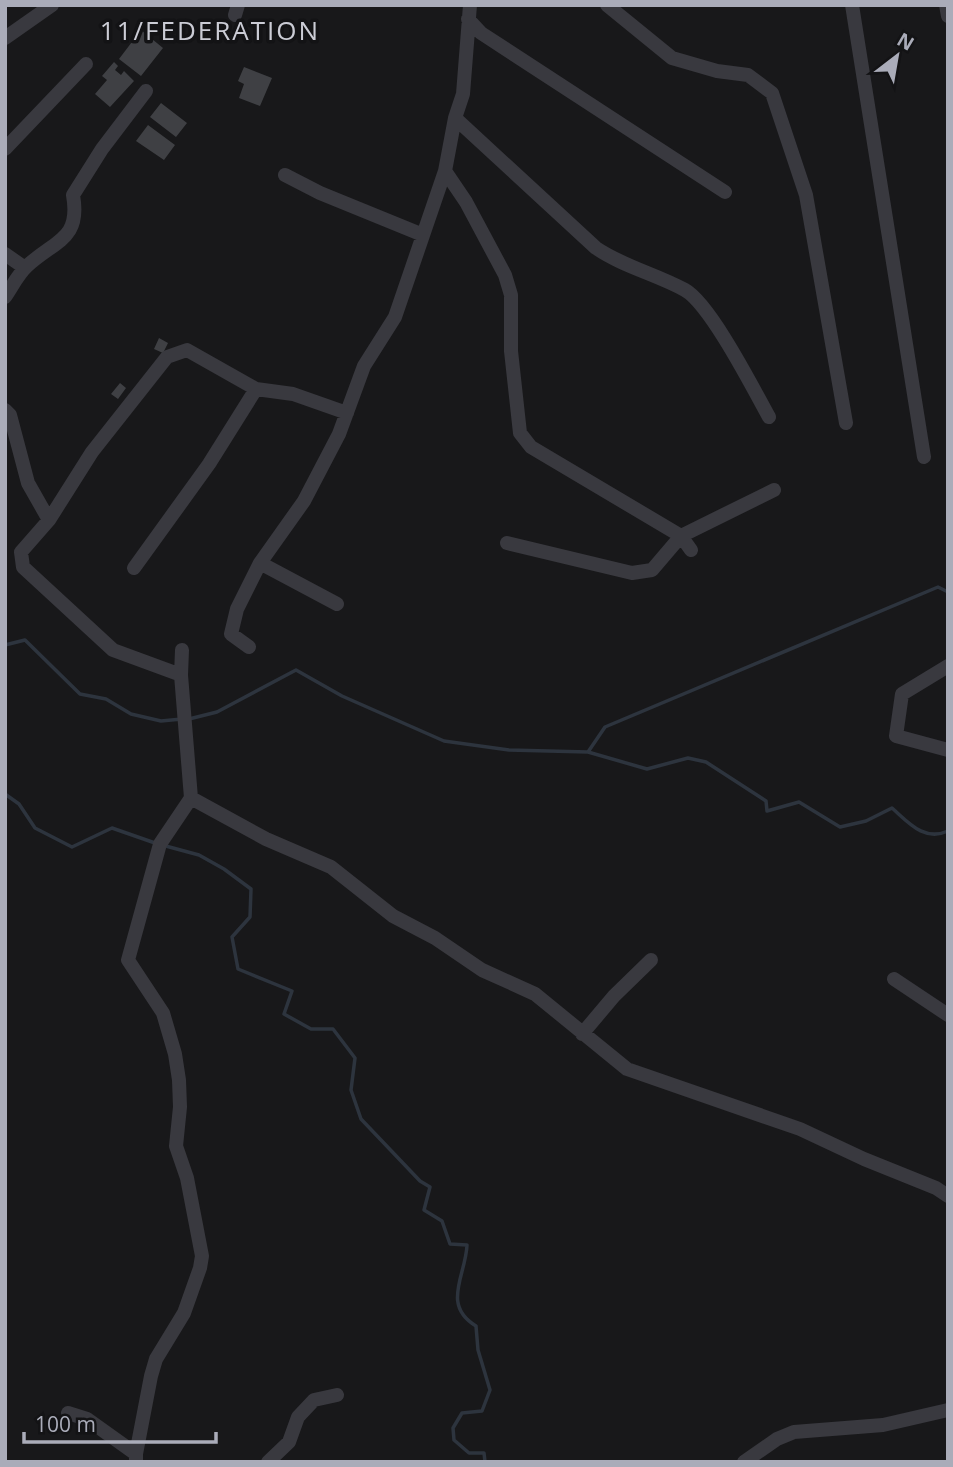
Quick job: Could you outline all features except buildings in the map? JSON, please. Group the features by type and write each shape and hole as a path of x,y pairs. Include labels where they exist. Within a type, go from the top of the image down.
{"street":[{"path":"5,38 52,5"},
{"path":"607,5 672,58 717,71 748,75 772,93 806,195 846,423"},
{"path":"852,5 925,457"},
{"path":"946,5 948,16"},
{"path":"249,647 231,634 237,609 260,563 304,502 340,434 365,366 395,317 424,235 445,171 455,118 463,94 469,12"},
{"path":"469,12 481,33 725,192"},
{"path":"5,149 86,64"},
{"path":"5,297 25,268 70,232 76,212 73,195 102,149 146,91"},
{"path":"455,118 596,248 614,260 687,290 703,305 769,417"},
{"path":"445,171 466,202 505,275 511,295 511,351 520,433 531,447 681,536 691,550"},
{"path":"285,175 320,193 424,235"},
{"path":"5,254 25,268"},
{"path":"181,675 113,650 23,568 21,552 49,520 92,452 167,357 187,350 256,389 293,394 347,413"},
{"path":"134,568 209,464 256,389"},
{"path":"5,410 10,415 28,483 49,520"},
{"path":"508,543 632,573 652,570 681,536 774,489"},
{"path":"260,563 337,604"},
{"path":"68,1413 87,1419 136,1458 156,1359 184,1313 202,1256 187,1178 176,1146 180,1107 175,1054 163,1013 128,960 160,844 191,798 181,675 183,650"},
{"path":"948,666 902,694 896,736 948,750"},
{"path":"191,798 266,839 331,867 393,916 435,938 482,970 535,994 627,1069 800,1129 936,1188 948,1196"},
{"path":"582,1034 614,996 651,960"},
{"path":"894,979 948,1015"},
{"path":"268,1462 289,1442 298,1417 314,1400 337,1395"},
{"path":"744,1462 777,1438 794,1432 883,1425 948,1410"}],"waterway":[{"path":"588,752 605,727 938,587 948,592"},
{"path":"5,645 25,640 80,694 106,699 131,714 161,721 182,719"},
{"path":"189,719 217,712 296,670 342,696 444,741 509,750 588,752 647,769 688,758 706,762 766,801 767,811 799,802 840,827 866,821 892,808 924,832 939,834 948,831"},
{"path":"5,794 19,804 35,828 72,847 112,828 155,843"},
{"path":"162,845 199,855 251,889 250,917 232,937 238,969 292,991 284,1014 311,1029 333,1029 355,1058 351,1090 361,1119 420,1181 430,1187 424,1210 442,1221 450,1244 467,1245 458,1299 460,1309 476,1326 478,1350 490,1390 482,1411 462,1413 453,1428 454,1440 469,1453 484,1453 485,1462"}],"district":[{"name":"11/FEDERATION","path":"210,31"}]}
